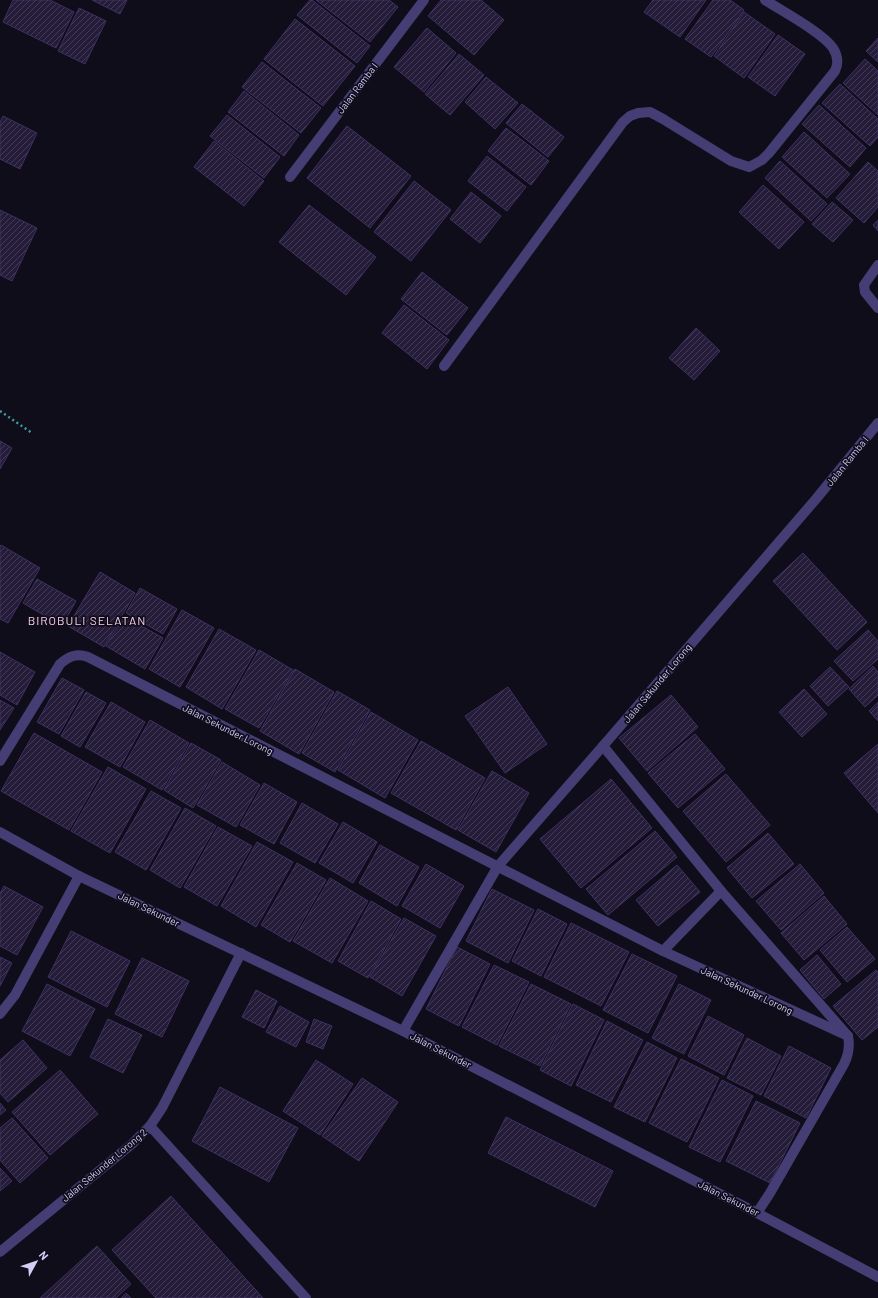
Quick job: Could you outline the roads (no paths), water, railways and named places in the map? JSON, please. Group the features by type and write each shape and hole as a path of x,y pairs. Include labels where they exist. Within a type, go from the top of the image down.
{"street":[{"name":"Jalan Ramba I","path":"290,177 424,0"},
{"path":"444,366 623,122 630,116 638,113 650,112 731,161 748,167 753,166 762,160 769,153 835,71 838,65 838,58 834,49 821,36 765,0"},
{"path":"878,265 864,285 865,292 878,308"},
{"name":"Jalan Ramba I","path":"816,498 878,423"},
{"name":"Jalan Sekunder Lorong","path":"403,1031 498,866 816,498"},
{"name":"Jalan Sekunder Lorong","path":"0,761 60,664 65,659 72,656 81,655 663,951 848,1036"},
{"path":"603,746 721,892 848,1036 849,1053 844,1064 757,1213"},
{"name":"Jalan Sekunder","path":"0,832 79,876 403,1031 878,1277"},
{"path":"0,1014 15,995 79,876"},
{"path":"663,951 721,892"},
{"name":"Jalan Sekunder Lorong 2","path":"0,1252 132,1144 150,1126 162,1108 241,953"},
{"path":"150,1126 306,1298"}],"district":[{"name":"BIROBULI SELATAN","path":"87,621"}]}
